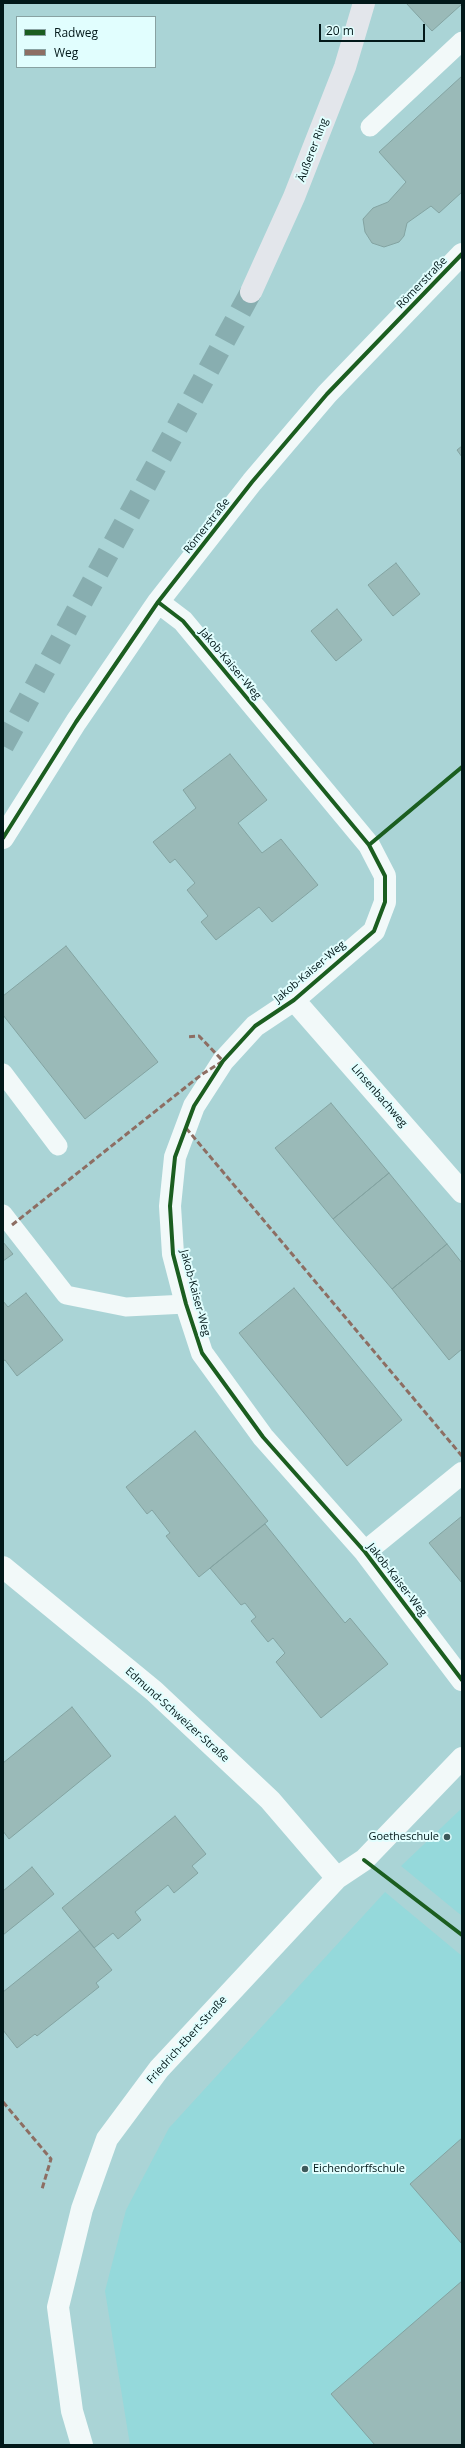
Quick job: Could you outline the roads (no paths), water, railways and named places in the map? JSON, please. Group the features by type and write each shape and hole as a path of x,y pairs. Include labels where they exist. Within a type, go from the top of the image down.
{"main road":[{"name":"Äußerer Ring","path":"251,292 294,197 345,67 364,3"}],"street":[{"name":"Römerstraße","path":"3,838 76,722 158,602 302,422 462,254"},
{"name":"Jakob-Kaiser-Weg","path":"158,602 184,621 364,839 385,876 385,902 374,931 294,1000 255,1026 223,1061 194,1106 175,1157 170,1206 174,1254 186,1304 202,1353 263,1437 365,1552 462,1680"},
{"name":"Linsenbachweg","path":"294,1000 462,1192"},
{"path":"365,1552 462,1473"},
{"name":"Edmund-Schweizer-Straße","path":"3,1567 170,1706 270,1800 337,1878"},
{"name":"Friedrich-Ebert-Straße","path":"82,2445 72,2411 58,2307 82,2209 108,2139 159,2069 337,1878 364,1860 462,1758"}],"lane":[{"path":"370,127 462,41"},
{"path":"3,1073 58,1146"},
{"path":"3,1214 66,1295 126,1307 186,1304"}],"tunnel":[{"path":"3,746 251,292"}],"place":[{"name":"Goetheschule","path":"447,1837"},
{"name":"Eichendorffschule","path":"305,2169"}]}
